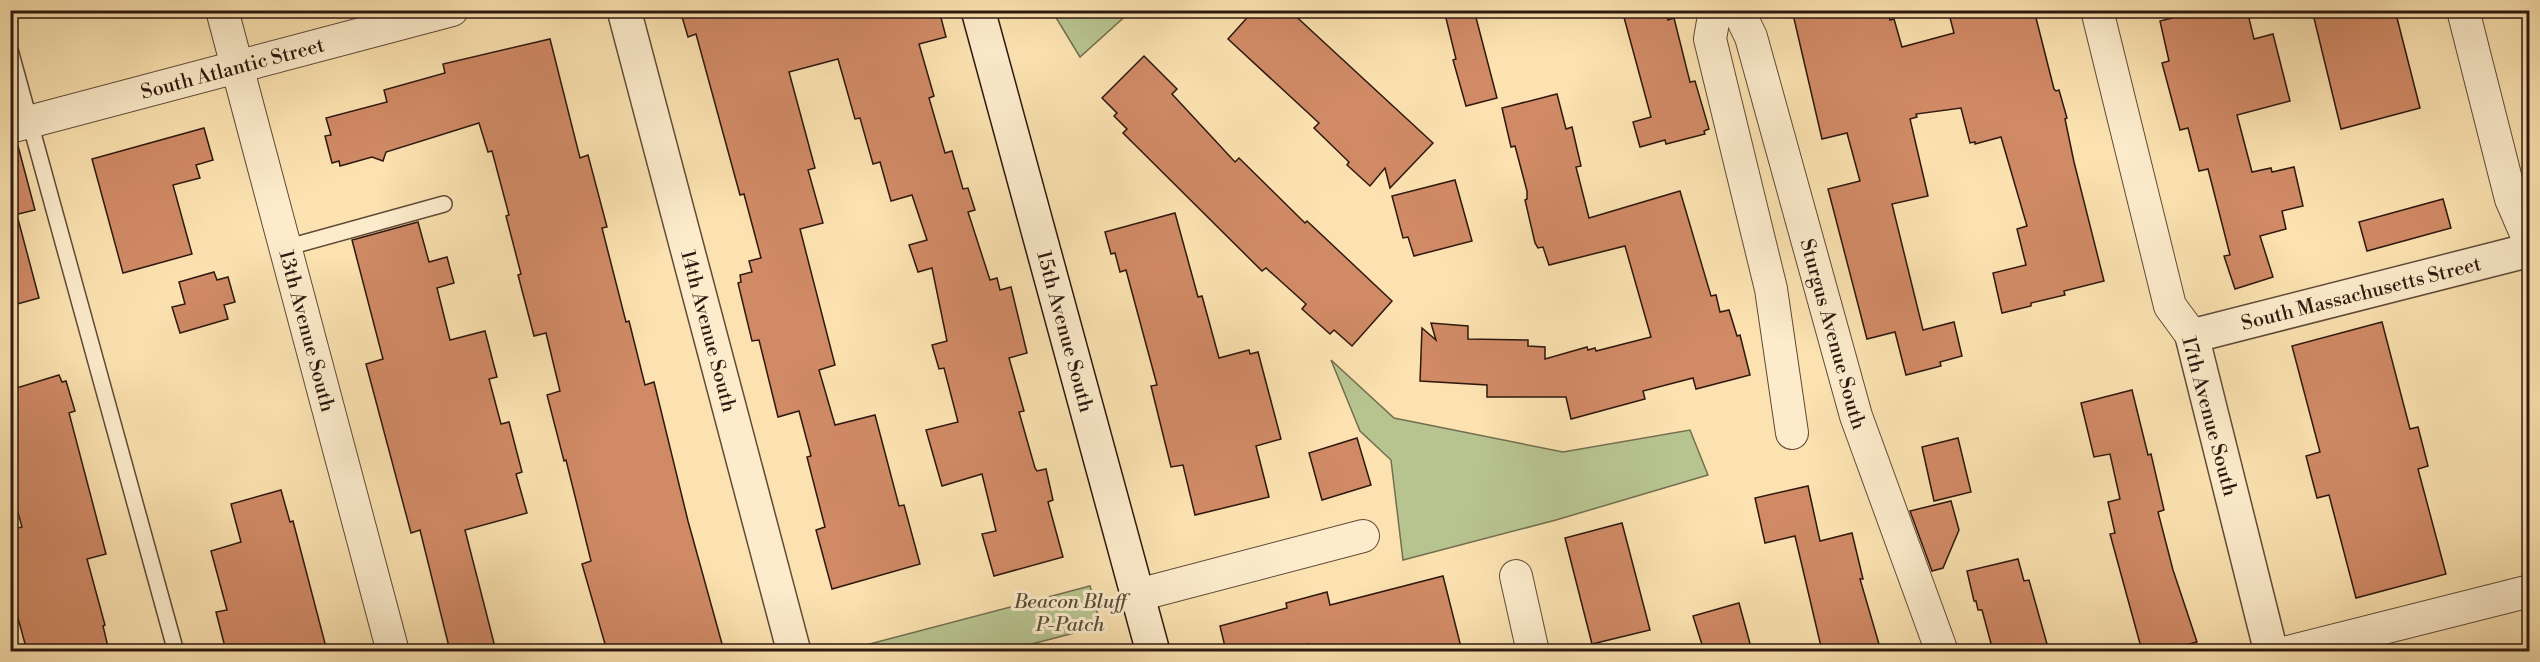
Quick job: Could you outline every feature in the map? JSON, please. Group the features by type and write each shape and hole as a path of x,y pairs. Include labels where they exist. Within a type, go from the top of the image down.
{"street":[{"name":"13th Avenue South","path":"222,10 393,651"},
{"name":"South Atlantic Street","path":"20,124 237,69 452,10"},
{"name":"14th Avenue South","path":"624,10 794,651"},
{"name":"15th Avenue South","path":"978,10 1153,651"},
{"path":"1715,10 1710,39 1771,290 1792,433"},
{"name":"Sturgus Avenue South","path":"1738,10 1751,37 1856,416 1942,651"},
{"name":"17th Avenue South","path":"2097,10 2170,306 2192,336 2271,651"},
{"path":"2463,10 2511,199 2529,243"},
{"name":"South Massachusetts Street","path":"2192,336 2529,250"},
{"path":"1138,595 1363,536"},
{"path":"1516,576 1533,651"},
{"path":"2288,651 2529,591"}],"lane":[{"path":"10,50 20,124 176,651"},
{"path":"285,248 444,204"}],"green space":[{"path":"1052,11 1131,11 1080,57"},
{"path":"1331,360 1394,418 1563,452 1690,430 1708,475 1556,520 1403,560 1391,460 1360,431"},
{"name":"Beacon Bluff P-Patch","path":"1090,586 1101,626 1005,651 843,651"}],"building":[{"path":"680,10 939,10 946,37 919,44 934,96 929,98 945,153 952,151 963,189 968,188 975,210 968,212 990,280 997,278 1000,290 1011,287 1027,353 1009,358 1024,411 1019,412 1035,468 1037,471 1046,469 1053,500 1048,502 1063,557 994,576 982,534 996,531 982,474 942,486 926,430 958,422 944,368 939,369 932,345 947,341 932,268 918,272 909,245 927,240 912,195 891,201 880,162 873,164 860,118 855,119 838,59 789,72 815,168 808,170 823,223 800,229 835,365 819,370 835,425 875,415 899,506 904,505 920,564 832,589 816,530 825,527 807,457 811,456 799,411 778,417 759,340 752,341 738,283 741,282 740,275 752,272 749,261 761,258 744,194 740,195 696,34 688,37"},
{"path":"1254,10 1289,10 1433,143 1390,188 1385,168 1370,186 1347,165 1349,162 1314,128 1319,123 1228,39"},
{"path":"1444,10 1474,10 1497,98 1466,106 1453,60 1456,59"},
{"path":"1622,10 1666,10 1668,20 1674,18 1690,82 1695,81 1709,129 1704,131 1705,134 1666,144 1665,140 1640,147 1633,122 1651,117"},
{"path":"1792,10 1887,10 1890,20 1894,19 1902,47 1954,33 1948,10 2034,10 2054,89 2059,90 2067,118 2065,119 2074,162 2104,281 2064,291 2065,295 2002,313 1993,273 2026,265 2017,229 2027,226 2001,137 1975,144 1975,142 1970,143 1961,108 1916,114 1917,117 1910,119 1928,196 1892,204 1923,330 1954,322 1962,356 1940,362 1941,366 1906,375 1895,332 1867,339 1828,189 1860,181 1847,133 1822,139"},
{"path":"2204,10 2247,10 2254,39 2273,34 2290,101 2237,115 2252,172 2271,168 2272,172 2294,167 2303,206 2282,211 2286,229 2260,236 2273,277 2235,289 2224,256 2230,255 2208,169 2199,171 2188,128 2180,130 2162,63 2169,61 2160,21"},
{"path":"2312,10 2395,10 2420,108 2341,129"},
{"path":"550,39 580,158 588,155 607,227 602,228 645,385 654,382 688,521 724,651 607,651 582,564 591,561 547,395 560,391 546,333 534,336 518,275 521,274 506,216 509,215 492,151 488,152 479,123 386,152 383,161 372,157 340,166 339,161 332,163 325,136 331,135 326,118 387,102 384,90 445,73 443,64"},
{"path":"1144,56 1177,89 1172,94 1235,162 1239,158 1305,223 1307,221 1392,301 1352,346 1334,330 1330,334 1302,309 1306,304 1266,268 1262,271 1123,133 1127,129 1114,116 1117,113 1102,98"},
{"path":"1557,94 1566,129 1572,127 1581,166 1576,167 1589,218 1680,191 1711,296 1716,295 1720,312 1729,310 1737,336 1740,335 1750,375 1696,389 1693,378 1643,391 1645,399 1571,419 1566,397 1487,397 1487,385 1420,381 1422,328 1436,340 1431,323 1468,326 1468,339 1528,340 1528,346 1545,347 1545,359 1587,347 1588,350 1595,348 1596,351 1651,337 1625,246 1549,265 1543,247 1538,248 1535,243 1525,200 1527,191 1515,146 1511,147 1502,108"},
{"path":"204,128 213,160 196,165 200,178 173,185 192,254 123,273 92,159"},
{"path":"18,146 35,210 10,216 10,147"},
{"path":"1455,180 1472,241 1414,256 1408,237 1403,238 1392,196"},
{"path":"2443,199 2451,228 2367,251 2359,222"},
{"path":"1175,213 1198,297 1202,296 1219,358 1249,350 1250,354 1258,352 1281,439 1256,446 1269,497 1195,515 1183,465 1171,467 1151,386 1157,385 1126,270 1120,272 1115,253 1111,254 1105,232"},
{"path":"18,219 39,298 10,306 10,220"},
{"path":"418,222 429,262 447,257 454,283 437,288 450,340 485,331 497,377 489,379 501,424 509,422 522,472 516,474 527,513 465,530 496,651 450,651 420,530 411,533 366,364 383,359 352,240"},
{"path":"214,272 217,280 228,277 235,302 224,305 228,319 180,333 172,307 185,304 179,282"},
{"path":"2382,322 2410,429 2418,427 2428,466 2418,469 2446,574 2356,598 2329,495 2317,498 2306,456 2320,452 2292,346"},
{"path":"59,375 62,382 66,381 75,411 69,413 106,554 87,559 105,625 103,626 109,651 27,651 10,589 10,530 22,527 10,484 10,390"},
{"path":"2132,390 2148,455 2151,454 2164,510 2158,512 2173,570 2197,642 2162,651 2142,651 2110,534 2115,533 2108,502 2120,499 2110,454 2094,457 2081,403"},
{"path":"1357,438 1371,485 1322,500 1309,453"},
{"path":"1958,438 1971,492 1934,501 1922,447"},
{"path":"1808,486 1820,541 1852,533 1863,579 1860,579 1881,651 1822,651 1795,536 1765,543 1755,498"},
{"path":"281,490 290,522 293,521 327,651 226,651 216,612 227,610 211,551 241,542 231,504"},
{"path":"1951,501 1959,530 1943,568 1932,571 1910,511"},
{"path":"1622,523 1650,630 1592,644 1565,538"},
{"path":"2018,559 2024,581 2029,580 2049,651 1993,651 1982,610 1978,610 1976,601 1974,601 1967,571"},
{"path":"1443,576 1462,651 1309,651 1308,644 1282,651 1226,651 1220,626 1287,608 1286,603 1327,592 1330,605"},
{"path":"1739,603 1752,651 1704,651 1693,616"}]}
